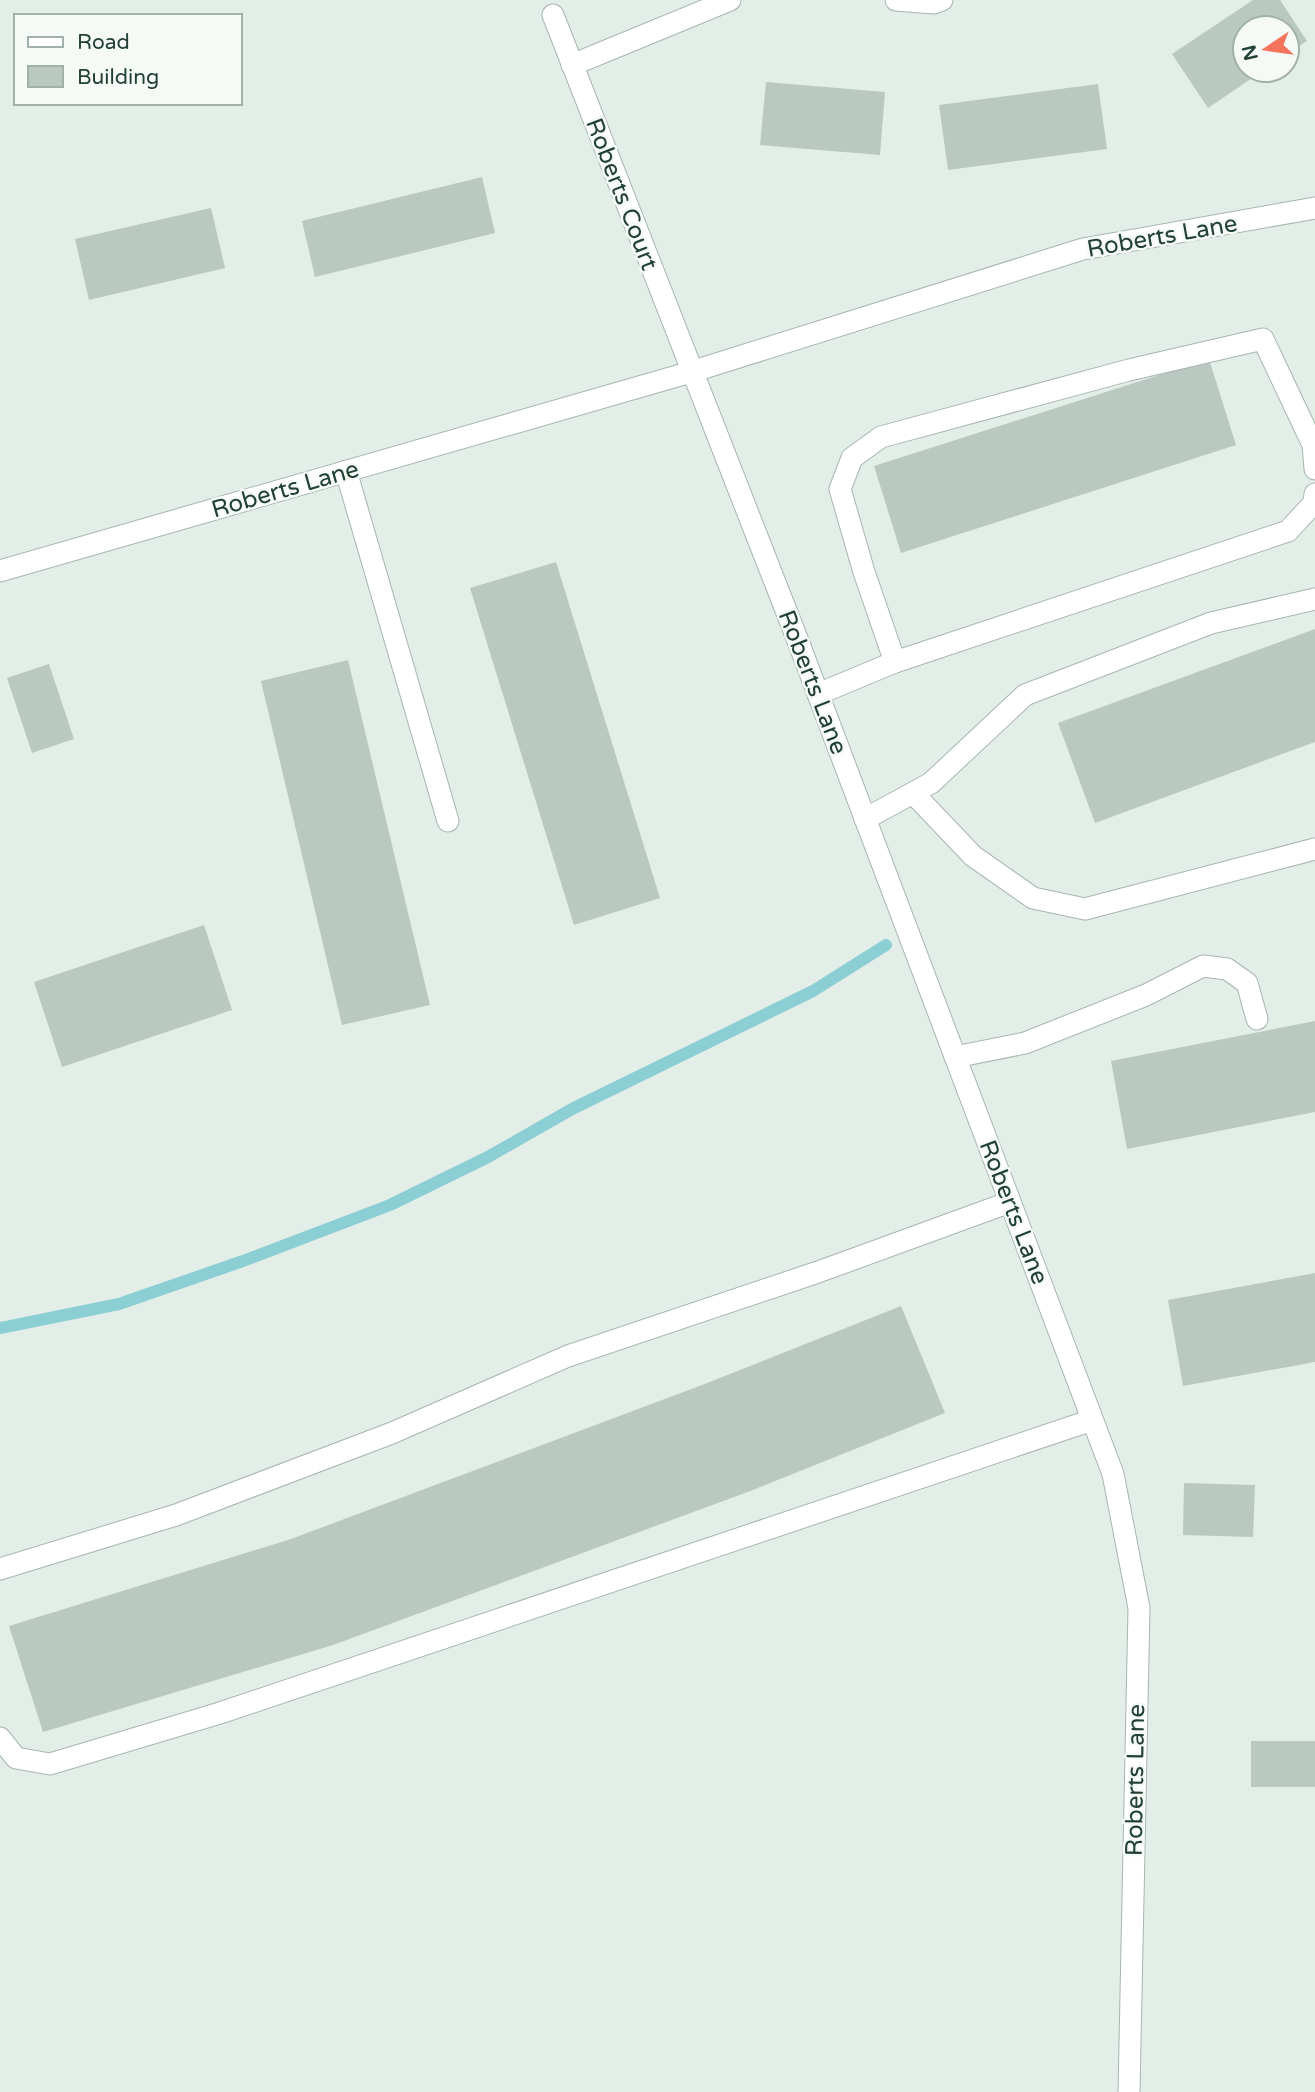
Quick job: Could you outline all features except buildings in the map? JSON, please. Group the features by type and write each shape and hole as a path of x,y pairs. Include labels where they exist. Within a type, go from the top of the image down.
{"street":[{"path":"572,65 730,0"},
{"path":"895,0 934,3 942,0"},
{"name":"Roberts Court","path":"553,15 691,372"},
{"name":"Roberts Lane","path":"0,571 691,372 1083,249 1315,208"},
{"path":"895,662 864,572 840,489 852,458 881,437 1129,370 1263,339 1313,445 1315,469"},
{"name":"Roberts Lane","path":"691,372 818,694 1113,1474 1139,1608 1129,2092"},
{"path":"346,471 401,669 448,821"},
{"path":"818,694 895,662 1288,531 1315,503 1315,494"},
{"path":"865,819 931,783 1025,695 1212,623 1315,599"},
{"path":"913,793 973,856 1033,898 1085,909 1315,849"},
{"path":"955,1057 1025,1043 1146,995 1203,966 1227,970 1247,982 1257,1019"},
{"path":"0,1569 176,1515 392,1433 568,1356 818,1272 1010,1202"},
{"path":"0,1738 16,1758 50,1764 233,1708 1093,1420"}],"waterway":[{"path":"0,1328 119,1304 243,1261 390,1205 488,1157 572,1109 813,991 886,945"}]}
